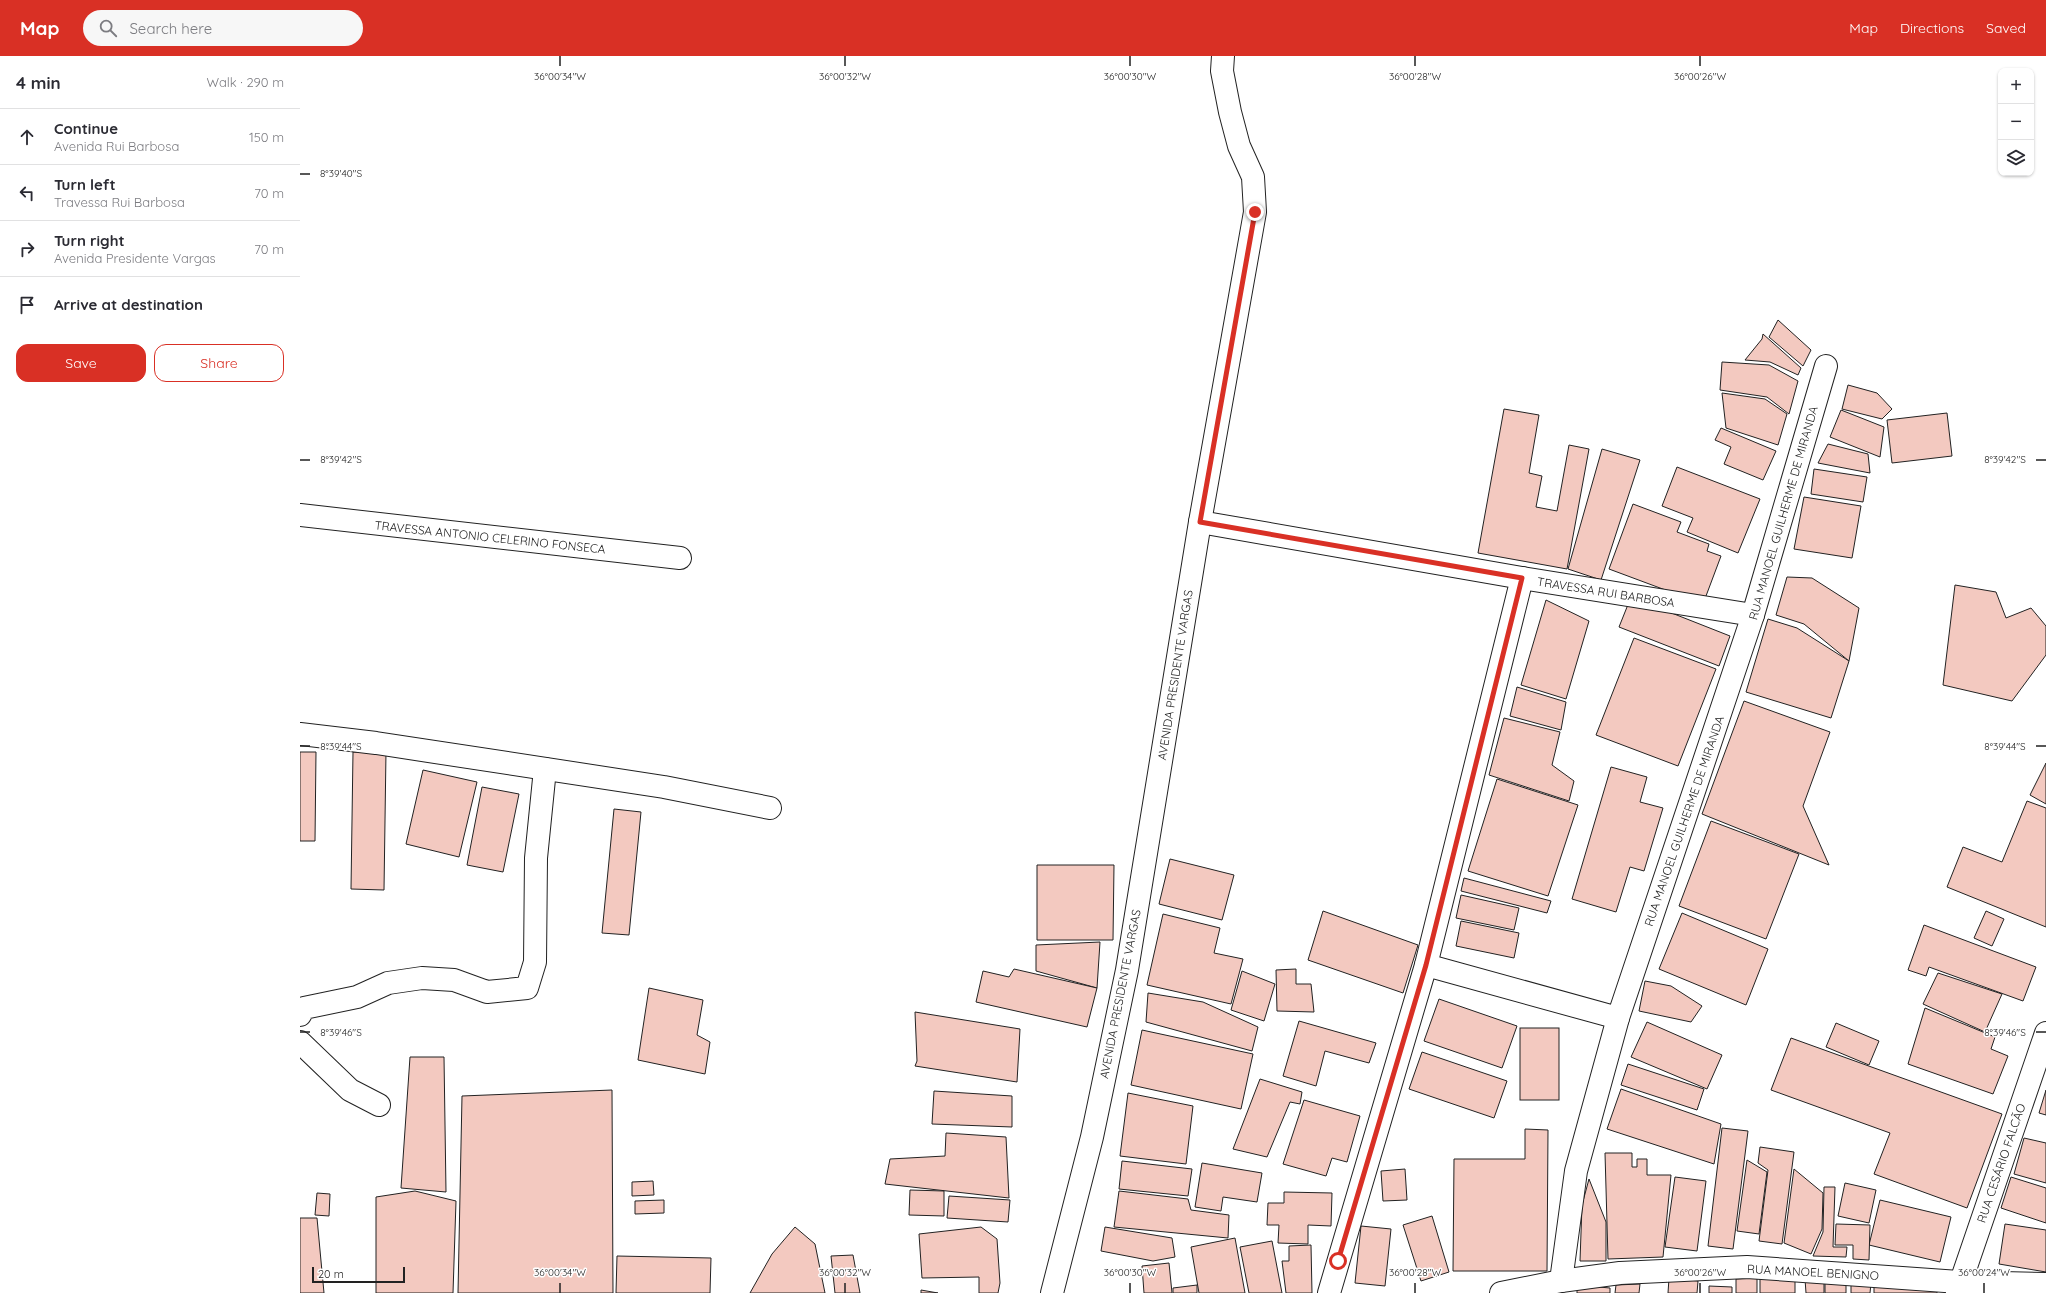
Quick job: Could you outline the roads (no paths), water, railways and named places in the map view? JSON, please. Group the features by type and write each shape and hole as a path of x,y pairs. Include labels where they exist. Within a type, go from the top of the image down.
{"street":[{"name":"AVENIDA PRESIDENTE VARGAS","path":"1052,1293 1092,1137 1127,970 1200,522 1255,212 1253,177 1239,146 1230,112 1222,71 1223,56"},
{"name":"RUA MANOEL GUILHERME DE MIRANDA","path":"1561,1281 1576,1171 1618,1018 1753,615 1826,366"},
{"name":"TRAVESSA ANTONIO CELERINO FONSECA","path":"300,515 680,558"},
{"name":"TRAVESSA RUI BARBOSA","path":"1200,522 1522,578 1753,615"},
{"path":"1329,1293 1426,965 1522,578"},
{"path":"300,734 376,743 664,787 770,808"},
{"path":"300,1015 304,1008 357,998 388,983 422,978 454,980 487,992 527,988 535,962 536,858 544,769"},
{"path":"1426,965 1618,1018"},
{"name":"RUA CESÁRIO FALCÃO","path":"1958,1288 2046,1033"},
{"path":"300,1042 350,1090 379,1105"},
{"name":"RUA MANOEL BENIGNO","path":"1501,1293 1561,1281 1620,1273 1747,1267 1958,1288 2046,1284"}]}
